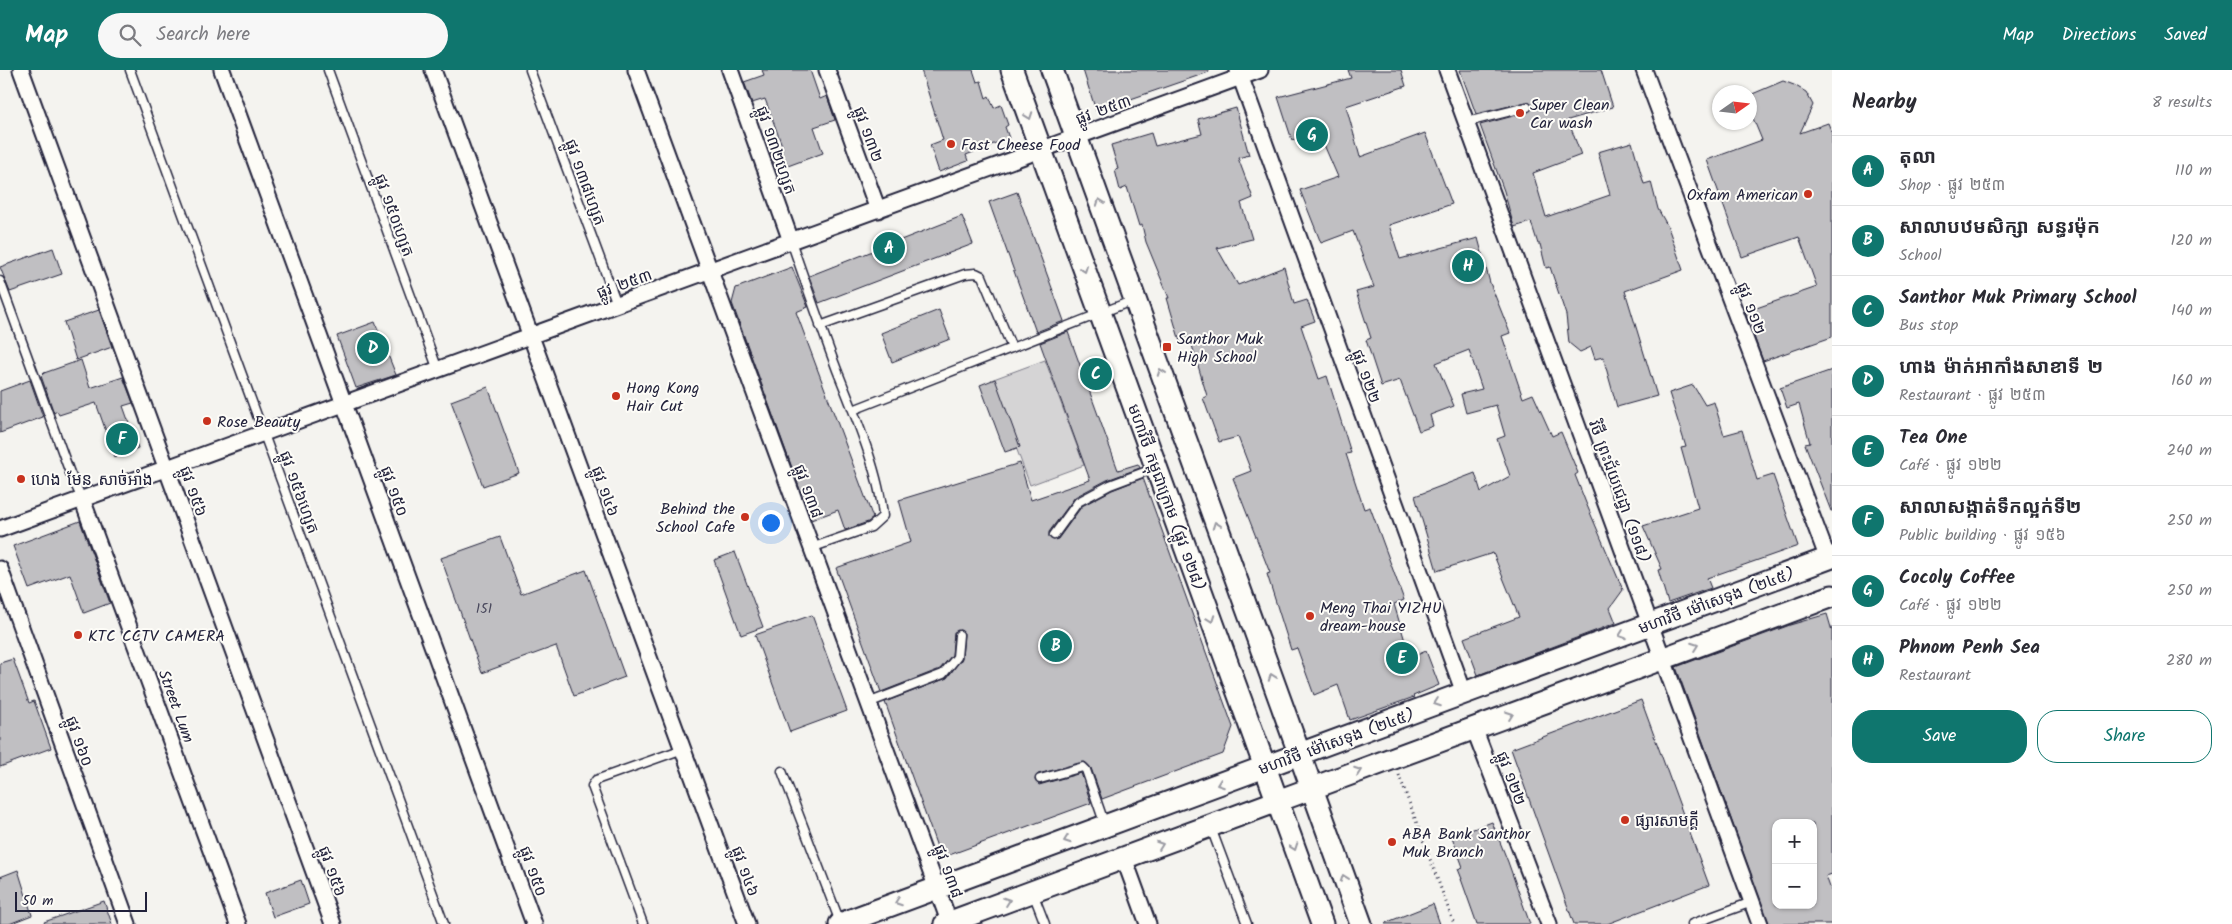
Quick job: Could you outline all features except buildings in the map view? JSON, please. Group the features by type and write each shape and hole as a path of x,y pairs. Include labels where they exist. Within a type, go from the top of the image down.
{"main road":[{"name":"មហាវិថី កម្ពុជាក្រោម (ផ្លូវ ១២៨)","path":"1012,70 1322,924"},
{"path":"1052,70 1361,924"},
{"name":"មហាវិថី ម៉ៅសេទុង (២៤៥)","path":"840,924 1830,558"},
{"path":"948,924 1832,596"}],"street":[{"name":"ផ្លូវ ១៥៦","path":"21,70 333,924"},
{"name":"ផ្លូវ ១៥០","path":"222,70 534,924"},
{"name":"ផ្លូវ ១៤៦","path":"432,70 747,924"},
{"name":"ផ្លូវ ១៣៨","path":"636,70 948,924"},
{"name":"ផ្លូវ ១៣២ហ្សេត","path":"730,70 790,241"},
{"name":"ផ្លូវ ១៣២","path":"827,70 878,210"},
{"name":"ផ្លូវ ២៥៣","path":"0,529 1077,137 1239,74 1260,70"},
{"name":"វិថី ព្រះជ័យជេដ្ធា (១១៨)","path":"1447,70 1760,924"},
{"name":"ផ្លូវ ១១២","path":"1644,70 1830,558"},
{"name":"ផ្លូវ ១២២","path":"1239,74 1464,693"},
{"name":"Street Lum","path":"82,499 238,924"},
{"name":"ផ្លូវ ១៦០","path":"0,569 128,924"},
{"name":"ផ្លូវ ១២២","path":"1474,728 1549,924"},
{"path":"1124,858 1148,924"}],"lane":[{"name":"ផ្លូវ ១៥៦ហ្សេត","path":"130,70 444,924"},
{"name":"ផ្លូវ ១៥០ហ្សេត","path":"328,70 438,370"},
{"name":"ផ្លូវ ១៣៨ហ្សេត","path":"530,70 616,304"},
{"path":"1467,122 1527,107"},
{"path":"790,241 820,326 853,410 881,497 882,516 870,527 811,548"},
{"path":"820,326 965,274 976,272 982,276 1012,348"},
{"path":"0,281 70,473 82,499"},
{"path":"853,410 1134,300"},
{"path":"1054,535 1078,502 1110,485 1157,468"},
{"path":"868,703 943,674 957,657 959,635"},
{"path":"643,924 592,786 596,780 683,749"},
{"path":"1040,779 1083,767 1086,770 1105,826"},
{"path":"782,771 840,924"},
{"path":"1210,826 1247,924"},
{"path":"1033,892 1044,924"},
{"path":"1692,924 1752,902"}],"path":[{"path":"1393,758 1454,924"}],"shaded area":[{"path":"1045,360 1084,465 1030,485 991,380"}],"place":[{"name":"Super Clean Car wash","path":"1520,113"},
{"name":"Cocoly Coffee","path":"1312,135"},
{"name":"Fast Cheese Food","path":"951,144"},
{"name":"Oxfam American","path":"1808,194"},
{"name":"តុលា","path":"889,248"},
{"name":"Phnom Penh Sea","path":"1468,266"},
{"name":"Santhor Muk High School","path":"1167,347"},
{"name":"ហាង ម៉ាក់អាកាំងសាខាទី ២","path":"373,348"},
{"name":"Santhor Muk Primary School","path":"1096,374"},
{"name":"Hong Kong Hair Cut","path":"616,396"},
{"name":"Rose Beauty","path":"207,421"},
{"name":"សាលាសង្កាត់ទឹកល្អក់ទី២","path":"122,439"},
{"name":"ហេង មែន សាច់អាំង","path":"21,479"},
{"name":"Behind the School Cafe","path":"745,517"},
{"name":"Meng Thai YIZHU dream-house","path":"1310,616"},
{"name":"KTC CCTV CAMERA","path":"78,635"},
{"name":"សាលាបឋមសិក្សា សន្ធរម៉ុក","path":"1056,646"},
{"name":"Tea One","path":"1402,658"},
{"name":"ផ្សារសាមគ្គី","path":"1625,820"},
{"name":"ABA Bank Santhor Muk Branch","path":"1392,842"}]}
